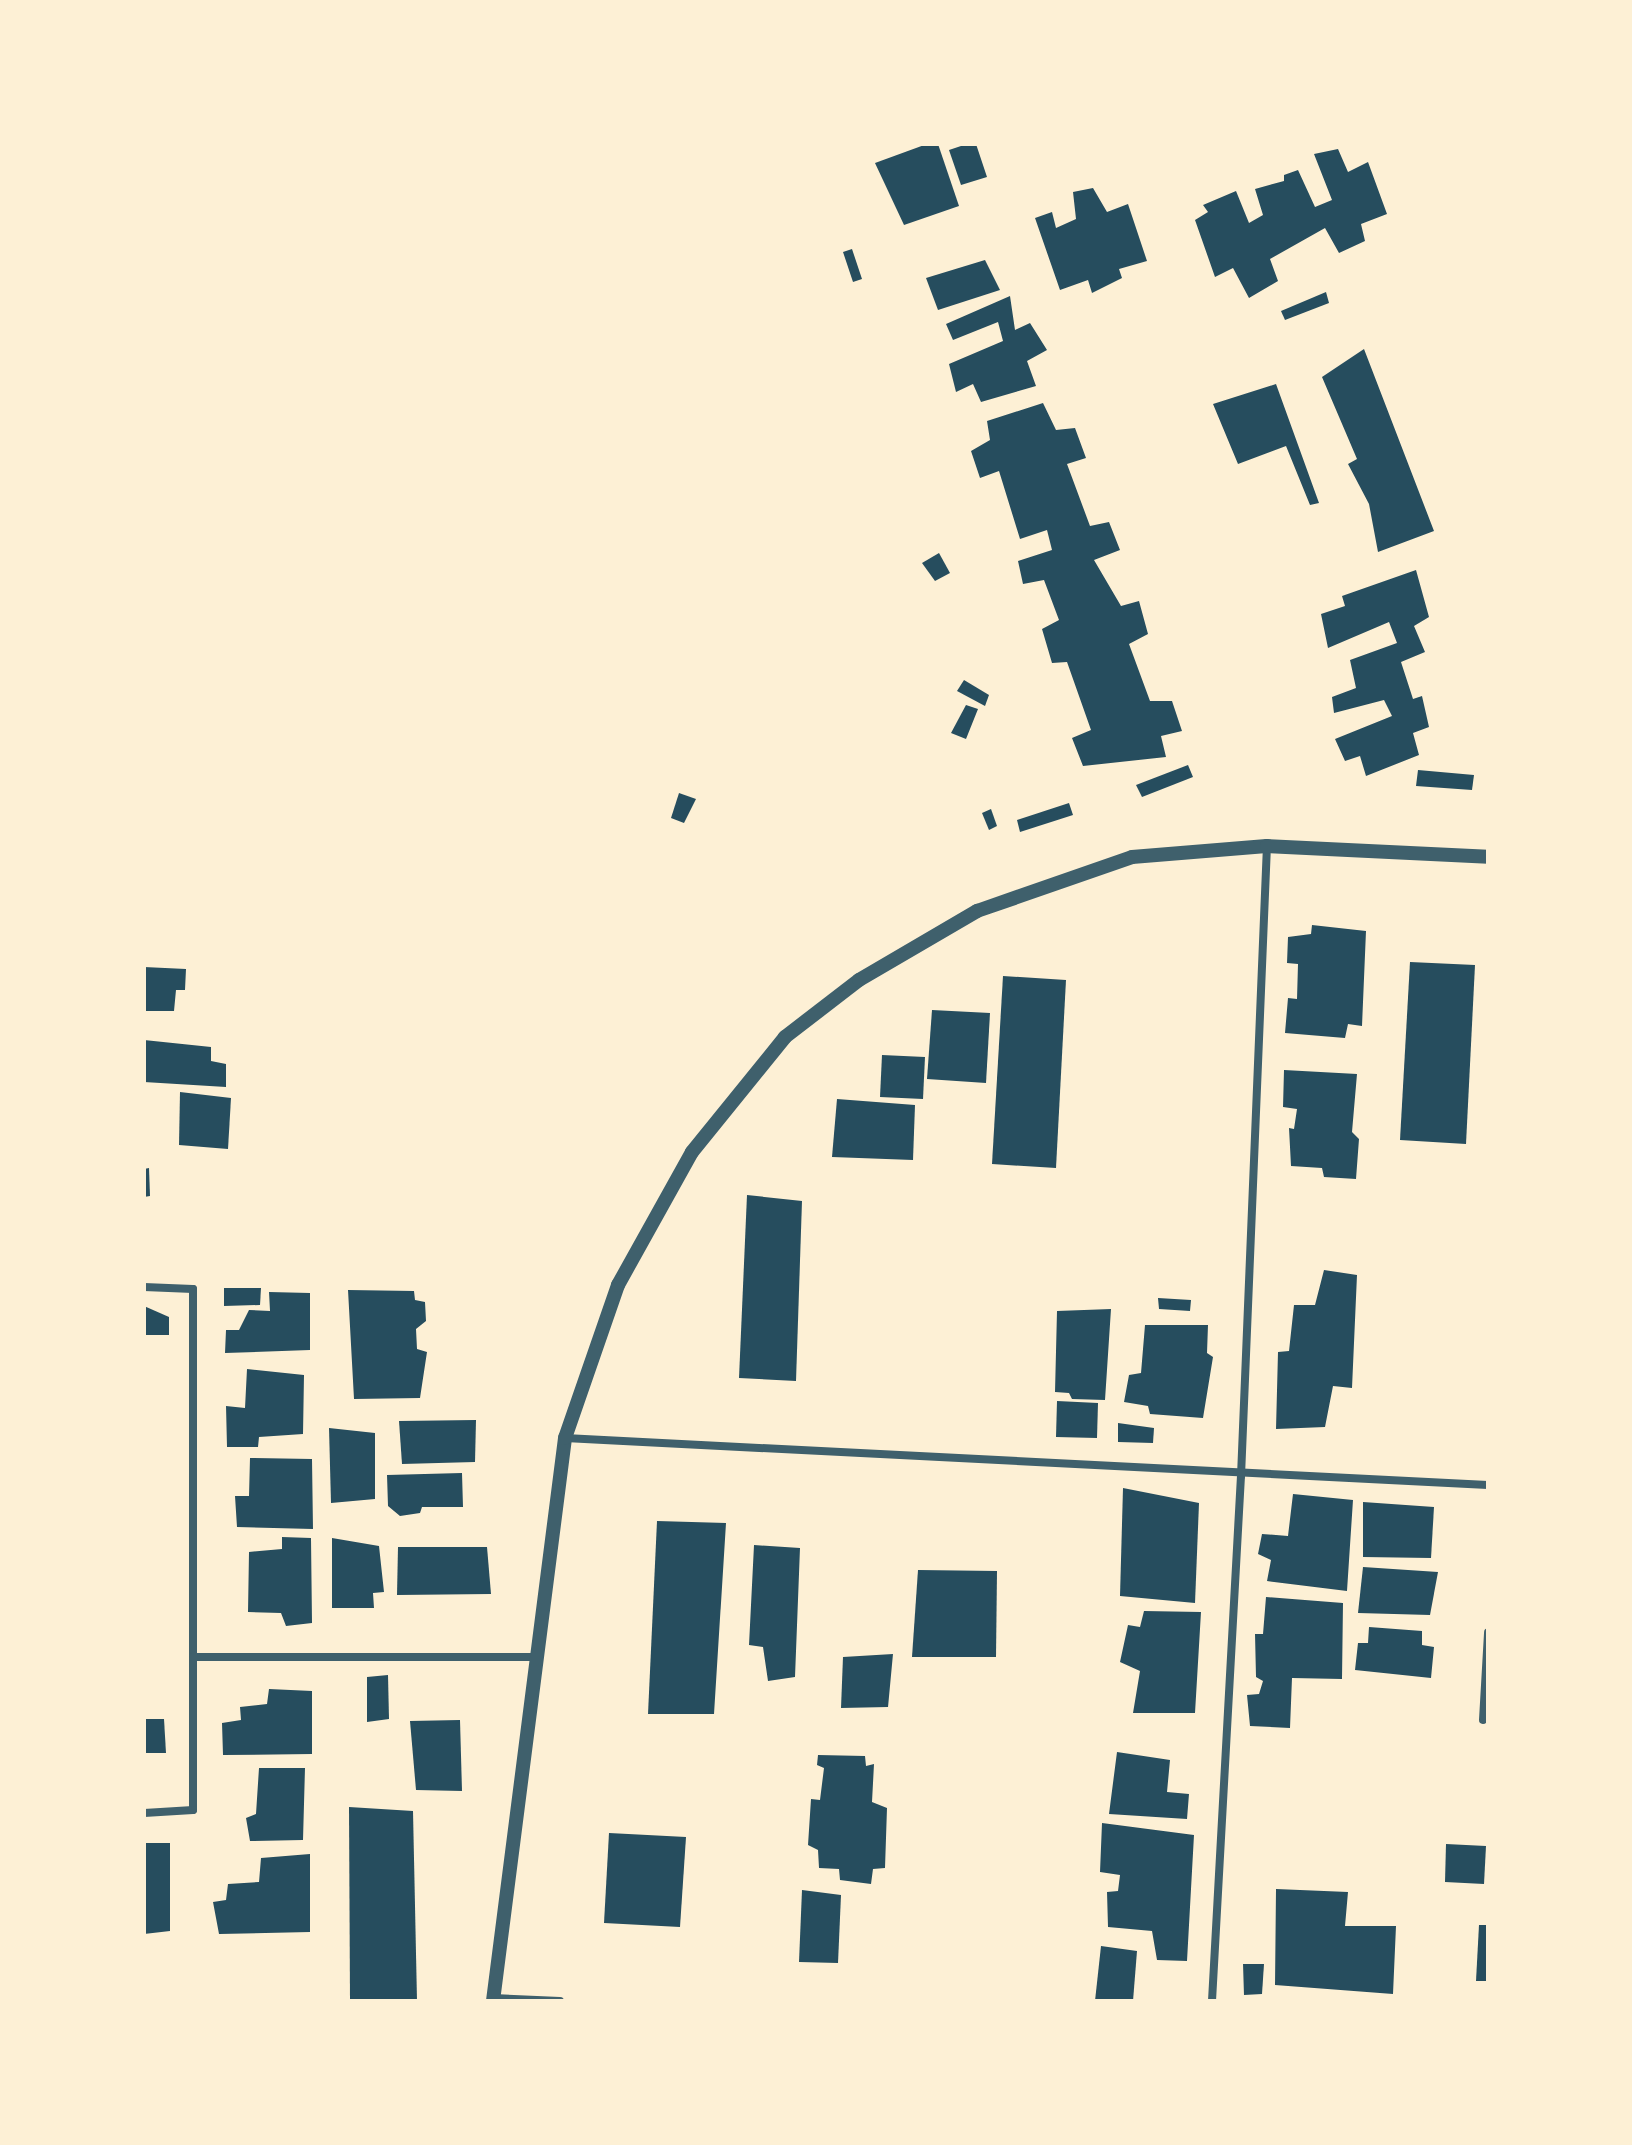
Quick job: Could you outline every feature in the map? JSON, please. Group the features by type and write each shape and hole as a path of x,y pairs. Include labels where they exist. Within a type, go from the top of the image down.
{"street":[{"path":"1212,2001 1241,1476 1267,846"},
{"path":"560,2001 493,1999 565,1438 618,1285 692,1152 785,1037 859,980 977,911 1132,857 1267,846 1488,857"},
{"path":"144,1287 193,1289 193,1810 144,1813"},
{"path":"565,1438 1241,1476 1488,1485"},
{"path":"1483,1720 1488,1632"},
{"path":"193,1657 536,1657"}],"building":[{"path":"927,144 938,144 959,206 904,225 875,163"},
{"path":"976,144 987,177 961,185 949,150"},
{"path":"1338,149 1348,172 1368,162 1387,214 1361,224 1365,241 1339,253 1325,228 1270,259 1278,281 1249,298 1233,268 1215,277 1195,220 1208,212 1203,205 1236,191 1249,223 1263,215 1255,189 1284,181 1284,175 1298,170 1315,207 1332,200 1314,154"},
{"path":"1093,188 1107,212 1128,204 1147,261 1119,269 1122,278 1092,293 1088,280 1060,290 1035,218 1052,212 1056,228 1076,219 1073,192"},
{"path":"852,249 862,279 853,282 843,252"},
{"path":"985,260 1000,290 938,310 926,278"},
{"path":"1326,292 1329,303 1285,320 1281,311"},
{"path":"1010,296 1015,330 1030,323 1047,350 1027,361 1036,386 981,402 973,384 956,392 949,364 1003,341 998,322 953,340 946,324"},
{"path":"1364,349 1434,531 1378,552 1369,504 1348,464 1357,459 1322,377"},
{"path":"1276,384 1319,503 1310,505 1286,446 1238,464 1213,404"},
{"path":"1043,403 1056,430 1075,428 1086,458 1067,464 1090,526 1109,522 1120,550 1094,560 1121,606 1139,601 1148,634 1129,644 1150,701 1172,701 1182,731 1161,736 1166,757 1083,766 1072,738 1091,730 1067,662 1052,663 1042,629 1059,620 1044,580 1023,584 1018,561 1052,550 1047,530 1020,539 999,471 980,478 971,451 990,440 987,421"},
{"path":"939,553 950,573 935,581 922,563"},
{"path":"1416,570 1429,617 1414,626 1425,652 1401,662 1413,699 1422,696 1429,727 1413,733 1419,755 1366,776 1360,756 1345,761 1335,739 1392,716 1384,700 1334,713 1332,697 1356,688 1350,660 1397,643 1389,622 1328,648 1321,614 1345,606 1342,596"},
{"path":"964,680 989,695 985,706 957,691"},
{"path":"966,705 978,709 966,739 951,733"},
{"path":"1188,765 1193,777 1142,797 1136,785"},
{"path":"1418,770 1474,775 1472,790 1416,786"},
{"path":"679,793 696,799 684,823 671,818"},
{"path":"1069,803 1073,815 1020,832 1017,820"},
{"path":"991,809 997,826 989,830 982,813"},
{"path":"1312,925 1366,931 1362,1026 1348,1024 1345,1038 1285,1033 1288,998 1297,999 1298,964 1287,963 1288,937 1311,934"},
{"path":"1410,962 1475,965 1466,1144 1400,1140"},
{"path":"144,967 186,969 185,990 176,990 174,1011 144,1011"},
{"path":"1003,976 1066,980 1056,1168 992,1164"},
{"path":"932,1010 990,1013 986,1083 927,1079"},
{"path":"144,1040 211,1047 211,1061 226,1064 226,1087 144,1082"},
{"path":"882,1055 925,1057 923,1099 880,1097"},
{"path":"1284,1070 1357,1074 1352,1132 1359,1139 1356,1179 1324,1177 1322,1168 1291,1166 1289,1128 1294,1129 1297,1109 1283,1107"},
{"path":"180,1092 231,1098 228,1149 179,1145"},
{"path":"837,1099 915,1105 913,1160 832,1157"},
{"path":"149,1168 150,1196 144,1197 144,1169"},
{"path":"747,1195 802,1201 796,1381 739,1378"},
{"path":"1324,1270 1357,1275 1352,1388 1333,1386 1325,1427 1276,1429 1278,1352 1289,1351 1294,1305 1315,1305"},
{"path":"224,1288 261,1288 260,1305 224,1306"},
{"path":"348,1290 414,1291 415,1300 425,1302 426,1321 416,1329 417,1349 427,1352 420,1398 354,1399"},
{"path":"269,1292 310,1293 310,1350 225,1353 226,1330 239,1330 249,1310 270,1311"},
{"path":"1158,1298 1191,1300 1190,1311 1159,1309"},
{"path":"144,1306 169,1317 169,1335 144,1335"},
{"path":"1111,1309 1105,1400 1072,1399 1069,1393 1055,1392 1057,1311"},
{"path":"1145,1325 1208,1325 1207,1353 1213,1357 1203,1418 1150,1414 1148,1406 1124,1402 1129,1375 1141,1373"},
{"path":"247,1369 304,1375 303,1434 259,1437 258,1447 227,1447 226,1406 245,1408"},
{"path":"1057,1401 1098,1403 1097,1438 1056,1437"},
{"path":"476,1420 475,1462 402,1464 399,1421"},
{"path":"1118,1423 1154,1428 1153,1443 1118,1442"},
{"path":"329,1428 375,1433 375,1499 331,1503"},
{"path":"250,1458 312,1459 313,1529 237,1527 235,1496 249,1496"},
{"path":"462,1473 463,1507 422,1507 420,1513 400,1516 388,1506 387,1475"},
{"path":"1123,1488 1199,1503 1195,1603 1120,1596"},
{"path":"1293,1494 1353,1500 1347,1591 1267,1581 1271,1560 1258,1554 1262,1534 1288,1536"},
{"path":"1363,1502 1434,1507 1431,1558 1363,1557"},
{"path":"657,1521 726,1523 714,1714 648,1714"},
{"path":"282,1537 311,1538 312,1623 286,1626 281,1613 248,1612 249,1552 282,1549"},
{"path":"332,1538 379,1546 384,1592 373,1593 374,1608 332,1608"},
{"path":"754,1545 800,1548 795,1677 768,1681 763,1647 749,1645"},
{"path":"398,1547 487,1547 491,1594 397,1595"},
{"path":"1363,1567 1438,1572 1430,1615 1358,1613"},
{"path":"918,1570 997,1571 996,1657 912,1657"},
{"path":"1266,1597 1343,1603 1342,1679 1292,1678 1290,1728 1250,1726 1247,1695 1259,1694 1263,1681 1256,1677 1255,1634 1263,1634"},
{"path":"1144,1611 1201,1612 1195,1713 1133,1713 1140,1671 1120,1662 1128,1625 1140,1627"},
{"path":"1369,1627 1422,1631 1422,1645 1434,1647 1431,1678 1355,1670 1358,1643 1368,1643"},
{"path":"893,1654 888,1707 841,1708 843,1657"},
{"path":"388,1675 389,1719 367,1722 367,1677"},
{"path":"269,1689 312,1691 312,1754 223,1755 222,1723 241,1720 240,1707 267,1704"},
{"path":"144,1719 164,1719 166,1753 144,1753"},
{"path":"460,1720 462,1791 416,1790 410,1721"},
{"path":"1117,1752 1170,1760 1167,1792 1189,1794 1187,1819 1109,1814"},
{"path":"818,1755 865,1756 866,1766 874,1764 872,1802 887,1808 885,1868 873,1869 871,1884 840,1880 839,1869 819,1868 818,1850 808,1845 811,1799 820,1800 824,1768 817,1765"},
{"path":"259,1768 305,1768 303,1840 250,1841 246,1818 256,1814"},
{"path":"349,1807 413,1811 417,2001 350,2001"},
{"path":"1102,1823 1194,1835 1187,1961 1157,1960 1152,1931 1108,1927 1107,1892 1118,1891 1120,1875 1100,1872"},
{"path":"609,1833 686,1837 680,1927 604,1923"},
{"path":"144,1843 170,1843 170,1931 144,1934"},
{"path":"1446,1844 1486,1846 1484,1884 1445,1882"},
{"path":"310,1854 310,1932 219,1934 213,1902 226,1900 228,1884 259,1882 261,1858"},
{"path":"1276,1889 1348,1892 1345,1926 1396,1926 1393,1994 1275,1985"},
{"path":"802,1890 841,1895 838,1963 799,1962"},
{"path":"1479,1925 1488,1925 1488,1981 1476,1981"},
{"path":"1101,1946 1137,1951 1133,2001 1095,2001"},
{"path":"1243,1964 1264,1964 1262,1994 1244,1995"}]}
